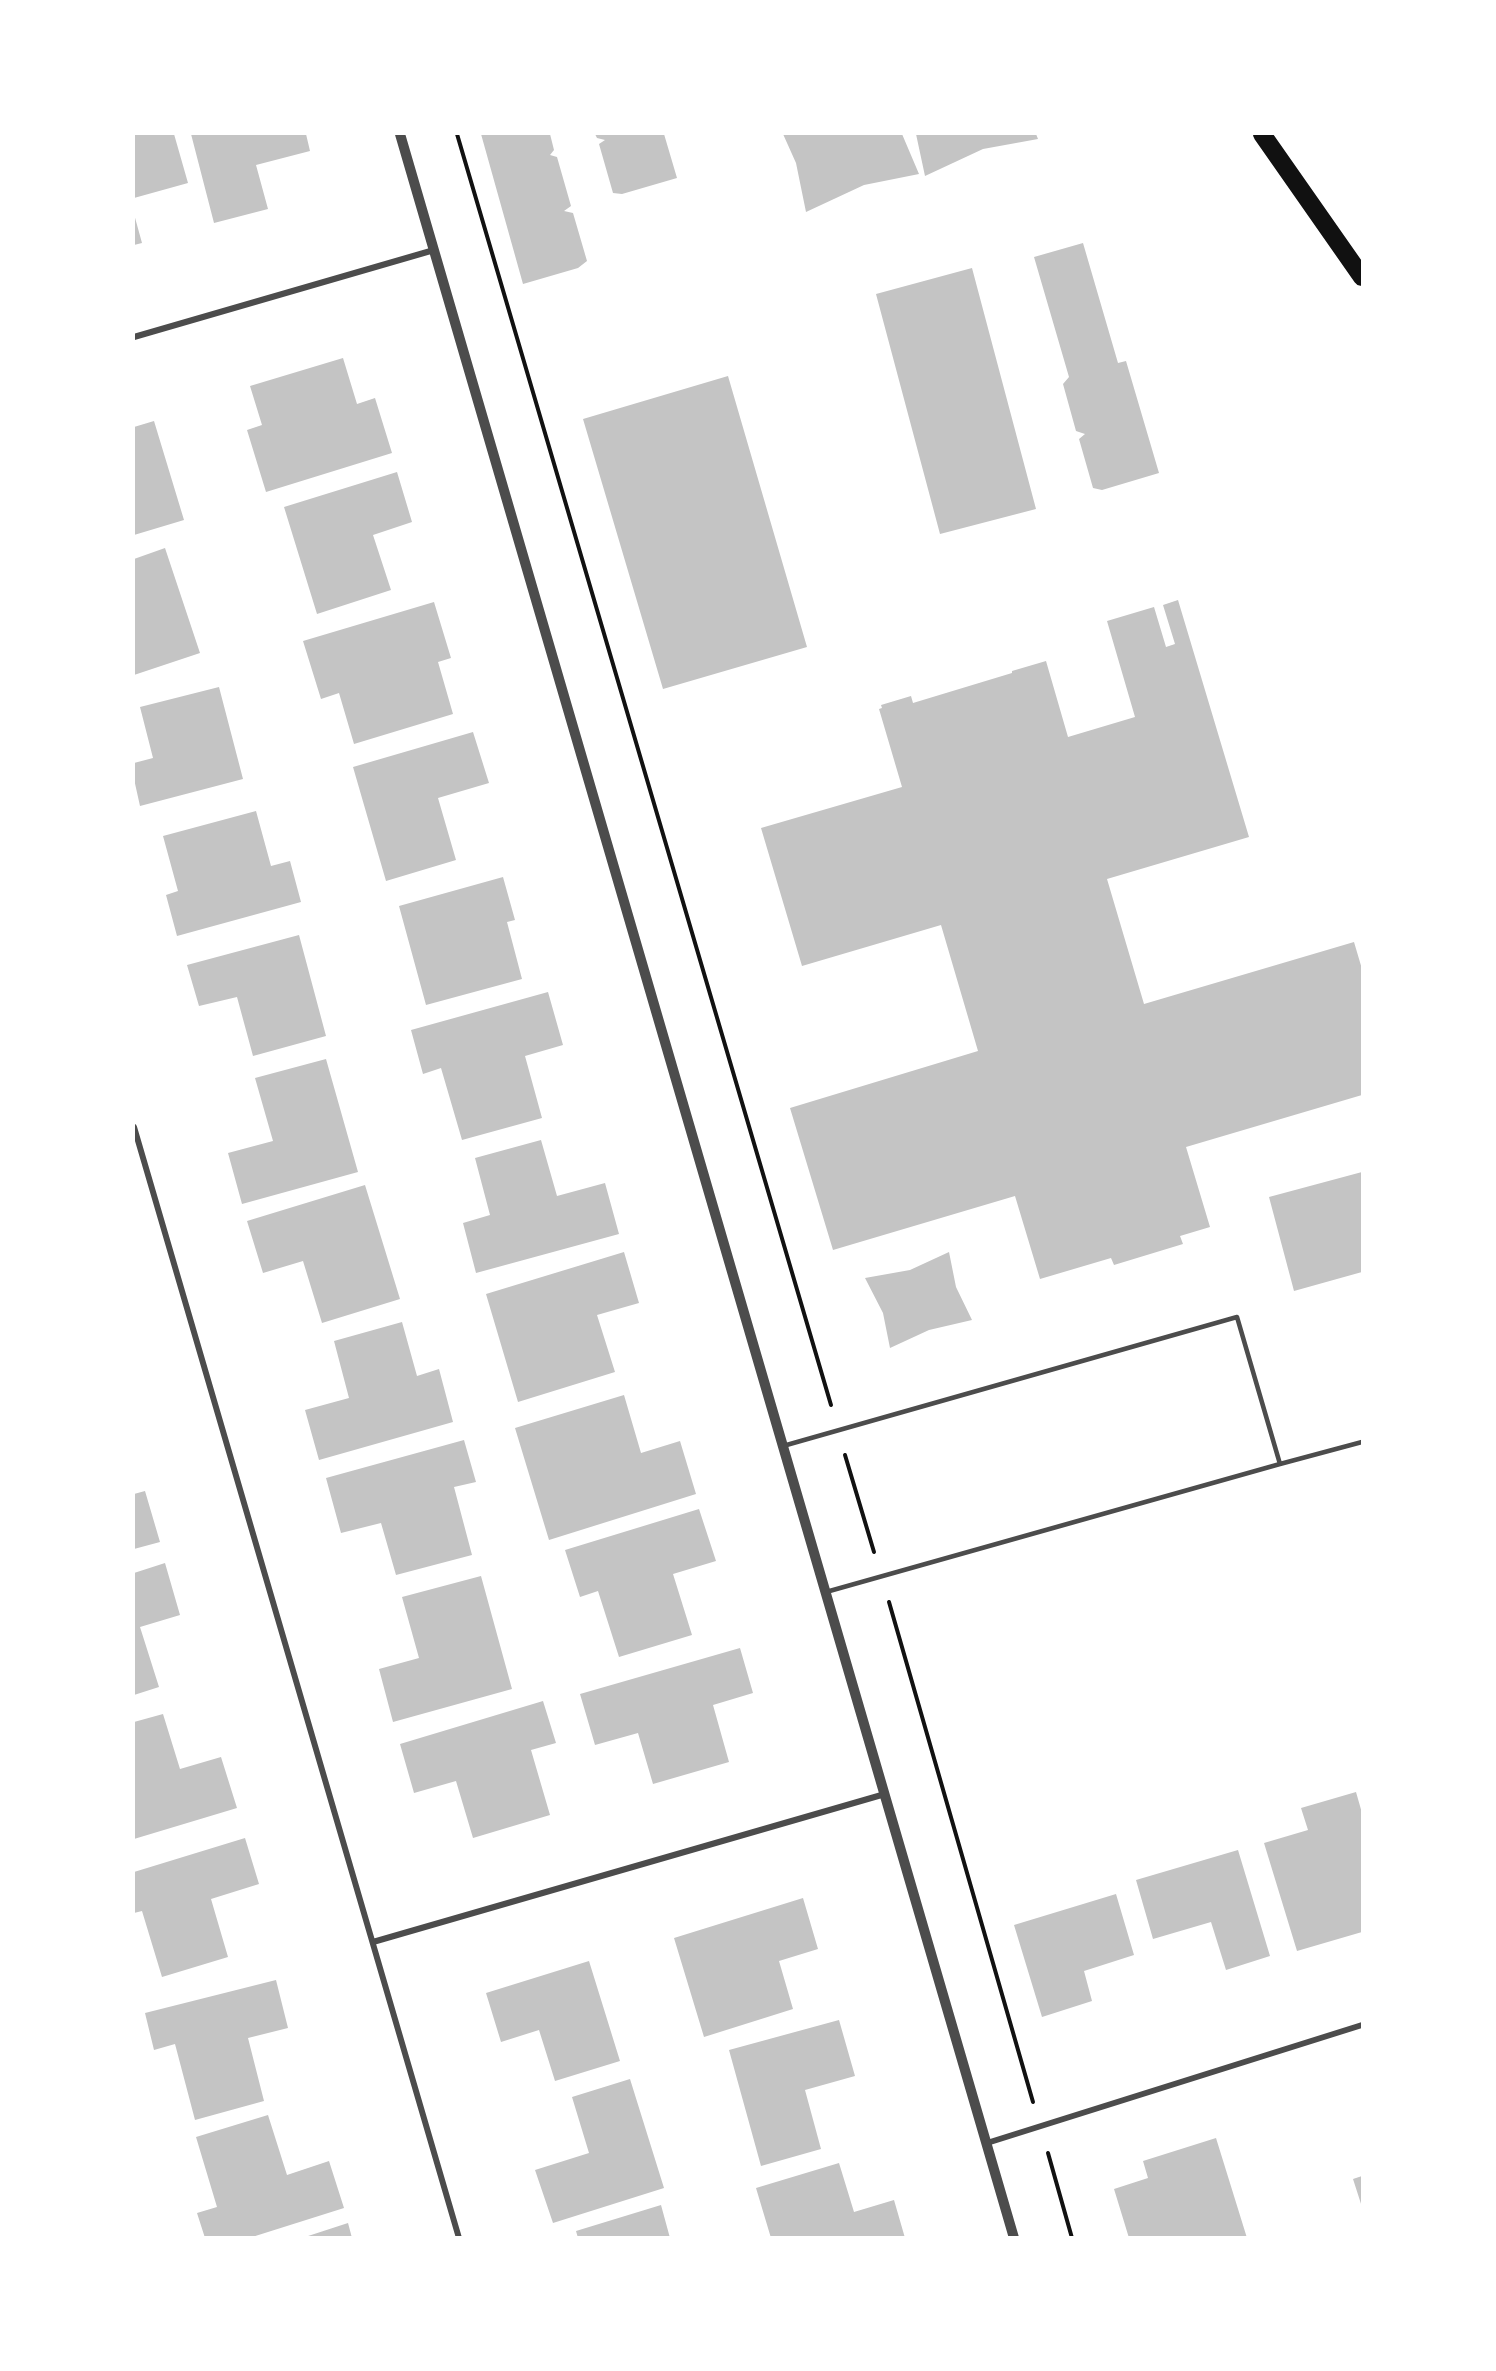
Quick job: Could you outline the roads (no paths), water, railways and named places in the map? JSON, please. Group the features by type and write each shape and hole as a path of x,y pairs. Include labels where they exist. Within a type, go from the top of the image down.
{"highway":[{"path":"1262,134 1362,277"}],"street":[{"path":"400,134 1014,2238"},
{"path":"134,337 434,250"},
{"path":"134,1127 459,2238"},
{"path":"373,1942 885,1794"},
{"path":"987,2142 1362,2025"}],"lane":[{"path":"783,1446 1237,1317 1280,1464"},
{"path":"826,1592 1362,1442"}]}
